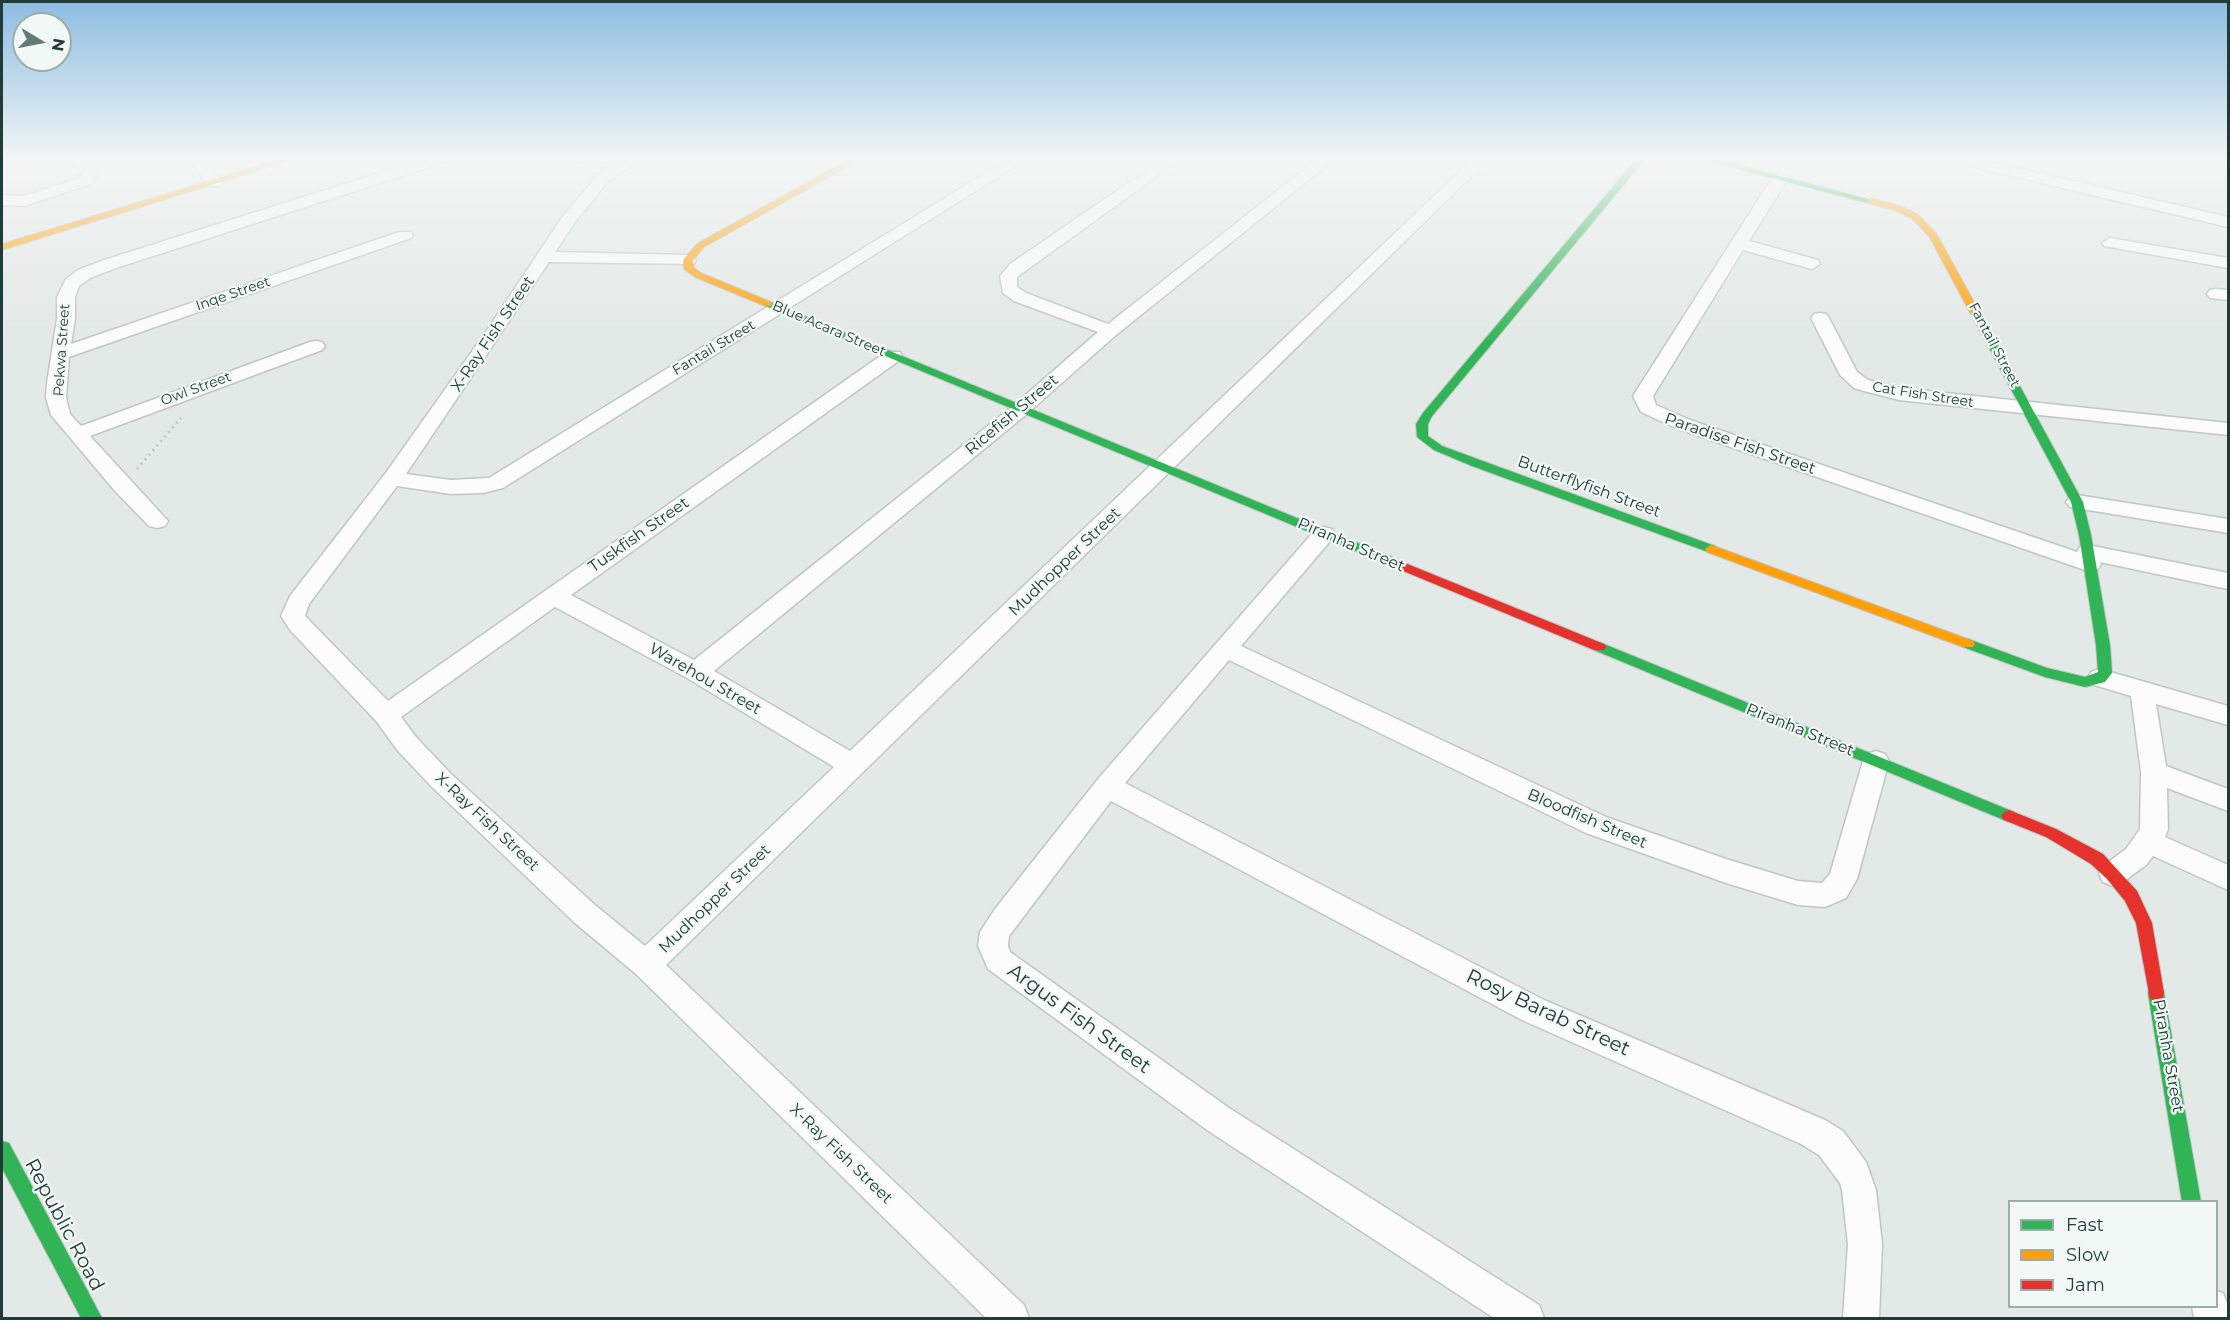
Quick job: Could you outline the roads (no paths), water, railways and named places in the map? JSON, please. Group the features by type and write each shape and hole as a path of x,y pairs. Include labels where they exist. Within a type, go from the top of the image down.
{"street":[{"path":"2,247 93,220"},
{"name":"Pekwa Street","path":"157,521 122,486 61,415 56,398 66,297 72,284 84,274 252,220"},
{"name":"X-Ray Fish Street","path":"569,220 392,479 305,593 293,613 298,624 386,715 407,744 458,796 585,914 646,965 1011,1318"},
{"path":"544,257 688,260 701,245 747,220"},
{"name":"Fantail Street","path":"392,479 451,487 483,486 496,483 922,220"},
{"path":"1088,220 1008,276 1009,289 1020,297 1110,331"},
{"name":"Ricefish Street","path":"696,672 1021,410 1110,331 1251,220"},
{"name":"Mudhopper Street","path":"646,965 1040,584 1165,468 1419,220"},
{"name":"Butterflyfish Street","path":"1590,220 1427,415 1422,424 1423,437 1438,448 1798,583 2045,672 2092,680"},
{"name":"Paradise Fish Street","path":"1753,220 1642,396 1648,408 1674,421 2089,558"},
{"name":"Fantail Street","path":"1918,220 1940,243 2077,502 2103,645 2105,673 2092,680"},
{"name":"Inqe Street","path":"60,354 405,235"},
{"path":"1738,243 1812,264"},
{"path":"2110,243 2229,263"},
{"name":"Blue Acara Street","path":"688,260 688,266 693,273 1165,468"},
{"name":"Cat Fish Street","path":"1820,318 1849,375 1861,384 1899,394 2229,429"},
{"name":"Owl Street","path":"78,434 316,346"},
{"name":"Tuskfish Street","path":"386,715 893,356"},
{"name":"Piranha Street","path":"1165,468 2051,833 2097,859 2131,896 2144,923 2193,1200"},
{"path":"2077,502 2229,526"},
{"name":"Argus Fish Street","path":"1324,534 1107,786 995,932 993,946 998,960 1218,1119 1526,1318"},
{"path":"2089,558 2229,581"},
{"name":"Warehou Street","path":"554,596 696,672 854,766"},
{"name":"Bloodfish Street","path":"1227,649 1596,825 1706,864 1798,893 1825,895 1836,889 1843,879 1876,761"},
{"path":"2092,680 2142,690 2229,715"},
{"path":"2113,874 2136,857 2149,842 2154,829 2154,772 2142,690"},
{"path":"2154,772 2229,800"},
{"name":"Rosy Barab Street","path":"1107,786 1533,1010 1813,1132 1831,1143 1854,1174 1859,1190 1866,1244 1861,1318"},
{"path":"2149,842 2229,879"},
{"name":"Republic Road","path":"2,1150 92,1318"}]}
